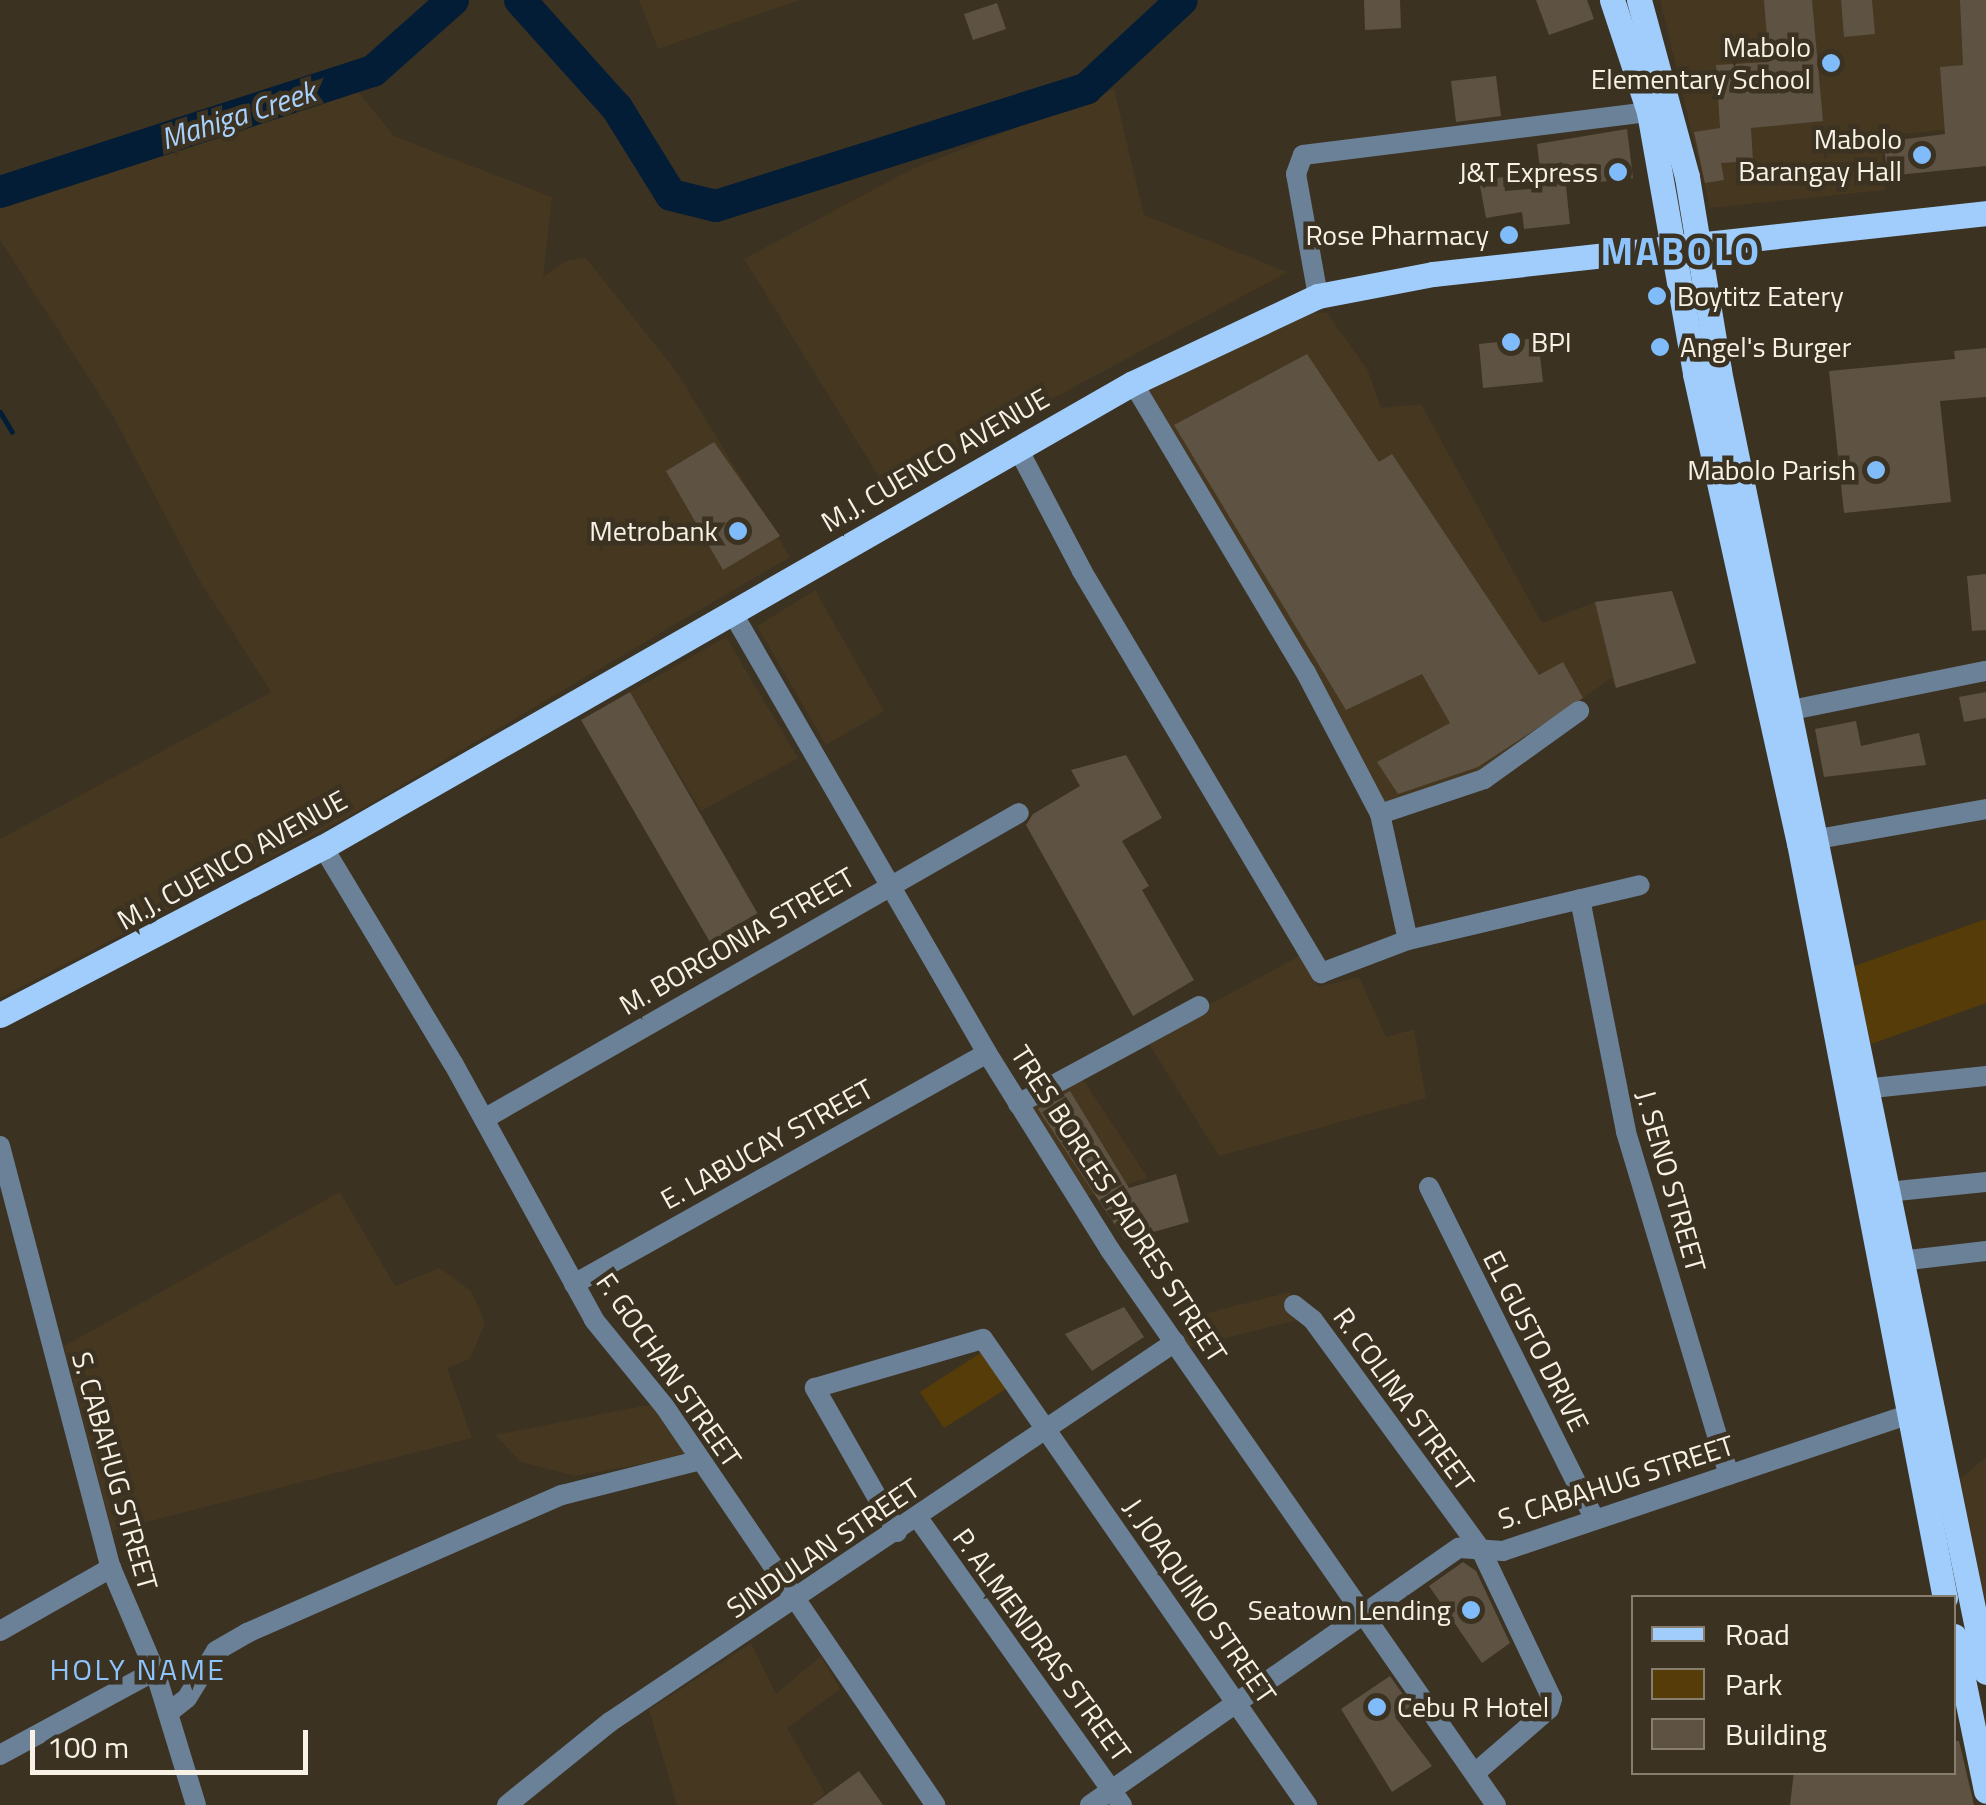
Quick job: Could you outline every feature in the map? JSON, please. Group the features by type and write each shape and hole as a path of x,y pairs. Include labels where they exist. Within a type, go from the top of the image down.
{"main road":[{"path":"1612,0 1649,112 1684,248 1808,841 1918,1411 1982,1619 1986,1672"},
{"path":"1639,0 1660,59 1684,248"},
{"name":"M.J. CUENCO AVENUE","path":"0,1015 323,847 1133,382 1318,296 1433,274 1986,213"},
{"path":"1856,1090 1887,1192 1900,1261 1945,1595"},
{"path":"1956,1647 1986,1791"}],"street":[{"path":"1318,296 1296,174 1303,155 1649,112"},
{"path":"1133,382 1305,671 1380,814 1408,940"},
{"path":"1017,447 1082,570 1322,973 1408,940 1640,885"},
{"name":"TRES BORCES PADRES STREET","path":"732,612 1018,1104 1175,1342 1496,1805"},
{"path":"1781,712 1986,671"},
{"path":"1380,814 1484,779 1578,711"},
{"path":"1808,841 1986,809"},
{"name":"M. BORGONIA STREET","path":"484,1120 888,885 1020,813"},
{"name":"F. GOCHAN STREET","path":"323,847 484,1120 574,1284 700,1460 935,1805"},
{"name":"J. SENO STREET","path":"1580,899 1626,1132 1729,1475"},
{"path":"1018,1104 1199,1006"},
{"name":"E. LABUCAY STREET","path":"574,1284 987,1054"},
{"path":"1856,1090 1986,1076"},
{"name":"S. CABAHUG STREET","path":"0,1146 110,1568 156,1672 196,1805"},
{"path":"1887,1192 1986,1182"},
{"name":"EL GUSTO DRIVE","path":"1429,1187 1594,1518"},
{"path":"1900,1261 1986,1251"},
{"name":"R. COLINA STREET","path":"1294,1305 1313,1320 1480,1548 1552,1703 1475,1773"},
{"name":"J. JOAQUINO STREET","path":"897,1532 814,1392 818,1383 984,1339 1307,1805"},
{"name":"SINDULAN STREET","path":"510,1804 610,1722 794,1602 1175,1342"},
{"name":"S. CABAHUG STREET","path":"1090,1805 1117,1798 1364,1611 1459,1548 1503,1551 1918,1411"},
{"path":"168,1712 188,1698 216,1651 248,1633 562,1495 700,1460"},
{"name":"P. ALMENDRAS STREET","path":"918,1518 1117,1798"},
{"path":"0,1630 110,1568"},
{"path":"1956,1636 1982,1619"},
{"path":"0,1755 156,1672"}],"shaded area":[{"path":"639,0 800,0 658,49"},
{"name":"Mabolo Elementary School","path":"1660,0 1986,0 1986,126 1881,136 1885,190 1710,208"},
{"path":"352,84 394,136 552,197 543,277 566,261 586,258 676,371 790,557 346,818 0,998 0,839 271,692 198,578 112,414 0,240 0,204"},
{"path":"1114,89 1144,215 1288,272 886,488 744,259 912,169"},
{"path":"1307,312 1327,313 1367,369 1381,408 1421,404 1542,623 1595,602 1672,591 1696,663 1616,688 1611,678 1482,773 1384,804 1149,390"},
{"path":"815,590 884,711 826,745 757,626"},
{"path":"726,637 798,758 701,811 630,692"},
{"path":"1301,955 1318,987 1359,977 1386,1037 1414,1029 1426,1098 1219,1156 1146,1039"},
{"path":"1083,1079 1148,1178 1083,1198 1029,1105"},
{"path":"340,1192 395,1286 440,1268 471,1291 485,1323 470,1359 447,1368 472,1438 112,1531 64,1346"},
{"path":"1290,1292 1298,1320 1187,1348 1180,1320"},
{"path":"653,1404 688,1456 575,1476 521,1462 495,1435"},
{"path":"1986,1457 1986,1602 1955,1483"},
{"path":"751,1643 776,1694 821,1656 840,1689 787,1728 825,1793 812,1805 677,1805 649,1710"}],"green space":[{"path":"1986,919 1986,1003 1871,1044 1852,967"},
{"path":"985,1350 1009,1387 944,1428 920,1392"}],"building":[{"path":"1364,0 1400,0 1401,28 1365,30"},
{"path":"1536,0 1587,0 1594,19 1549,35"},
{"path":"1764,0 1812,0 1823,121 1751,128 1753,161 1721,163 1724,180 1705,183 1694,132 1720,128 1716,65 1769,62"},
{"path":"1841,0 1872,0 1875,34 1844,37"},
{"path":"1960,0 1986,0 1986,166 1888,176 1883,142 1945,134 1940,67 1963,65"},
{"path":"997,3 1006,29 973,40 964,14"},
{"path":"1496,76 1501,116 1456,122 1451,81"},
{"path":"1627,129 1633,178 1566,186 1570,224 1524,229 1522,212 1486,218 1479,181 1503,177 1505,191 1542,188 1537,144"},
{"path":"1538,338 1543,382 1483,388 1479,344"},
{"path":"1986,348 1986,397 1940,401 1951,502 1844,513 1829,371 1955,359 1954,351"},
{"path":"1307,354 1379,462 1392,454 1539,675 1563,662 1583,698 1478,767 1398,794 1377,762 1450,723 1422,674 1346,710 1174,425"},
{"path":"714,442 780,536 723,570 666,471"},
{"path":"1986,574 1986,630 1972,631 1967,576"},
{"path":"1672,591 1696,663 1616,688 1595,602"},
{"path":"630,692 762,921 714,949 581,720"},
{"path":"1986,692 1986,718 1964,722 1959,697"},
{"path":"1856,721 1861,746 1919,733 1926,765 1824,777 1815,729"},
{"path":"1126,755 1162,818 1122,841 1149,886 1142,890 1194,980 1133,1016 1026,825 1033,814 1080,786 1071,770"},
{"path":"1070,1091 1129,1188 1176,1174 1189,1222 1125,1240 1038,1109"},
{"path":"1124,1307 1144,1337 1092,1371 1065,1334"},
{"name":"Seatown Lending","path":"1463,1562 1476,1571 1510,1643 1482,1663 1429,1586"},
{"path":"1390,1676 1411,1706 1395,1717 1432,1766 1392,1792 1341,1709"},
{"path":"1959,1741 1974,1805 1790,1805 1794,1775 1956,1775"},
{"path":"859,1771 883,1805 812,1805"}],"waterway":[{"name":"Mahiga Creek","path":"0,192 373,71 453,0"},
{"path":"520,0 617,108 671,195 716,206 1087,88 1182,0"},
{"path":"0,412 12,432"}],"place":[{"name":"Mabolo Elementary School","path":"1831,63"},
{"name":"Mabolo Barangay Hall","path":"1922,155"},
{"name":"J&T Express","path":"1618,172"},
{"name":"Rose Pharmacy","path":"1509,235"},
{"name":"Boytitz Eatery","path":"1657,296"},
{"name":"BPI","path":"1511,342"},
{"name":"Angel's Burger","path":"1660,347"},
{"name":"Mabolo Parish","path":"1876,470"},
{"name":"Metrobank","path":"738,531"},
{"name":"Seatown Lending","path":"1471,1610"},
{"name":"Cebu R Hotel","path":"1377,1707"}],"district":[{"name":"MABOLO","path":"1681,252"},
{"name":"HOLY NAME","path":"138,1669"}]}
